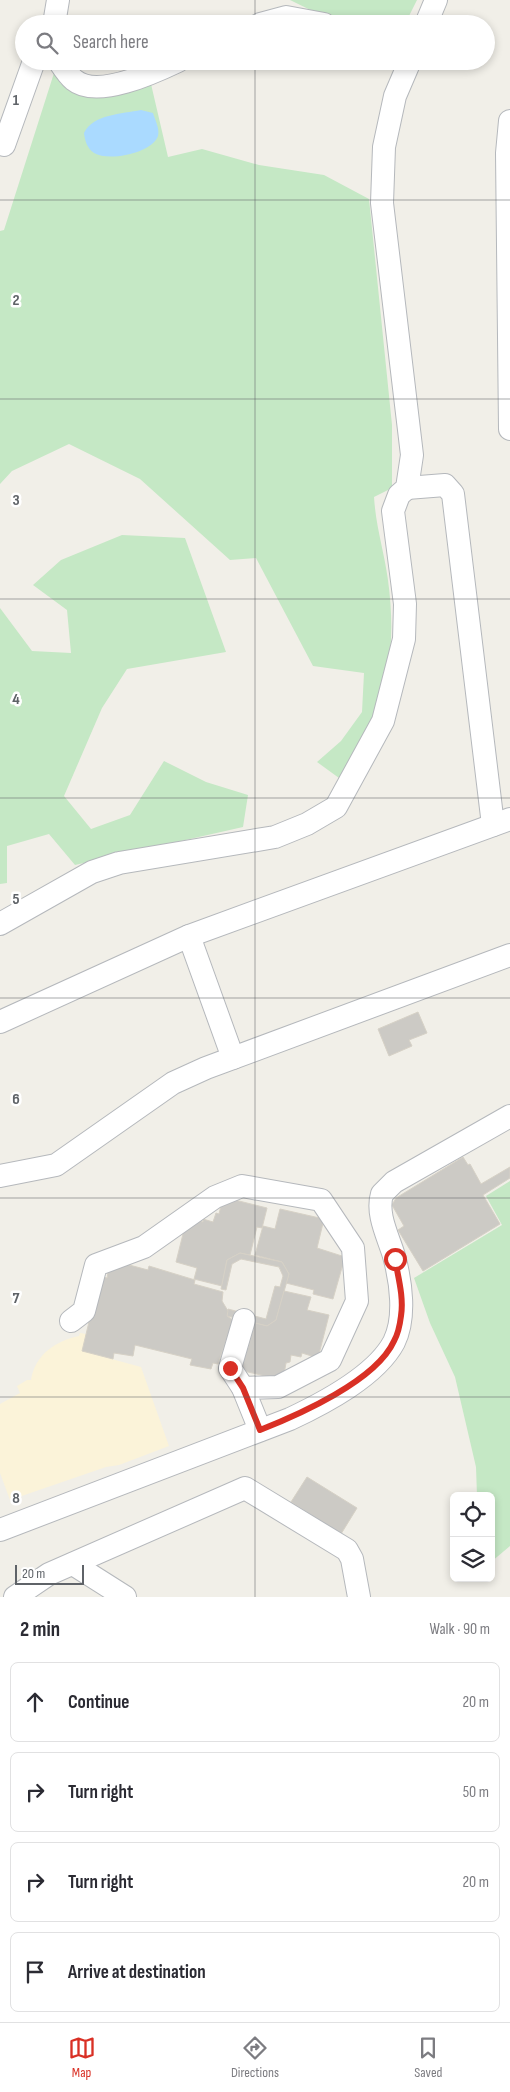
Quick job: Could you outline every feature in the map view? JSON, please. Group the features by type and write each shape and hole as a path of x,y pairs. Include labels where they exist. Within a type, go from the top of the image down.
{"street":[{"path":"56,15 58,0"},
{"path":"430,15 436,0"},
{"path":"4,145 31,70"},
{"path":"67,70 74,80 84,85 100,86 121,83 159,70"},
{"path":"406,70 395,96 384,147 382,203 412,455 407,488"},
{"path":"510,121 506,153 510,429"},
{"path":"0,924 92,872 119,863 274,837 307,824 336,807 383,721 404,639 405,604 394,512 399,495 407,488 445,485 454,494 502,822 189,936 0,1022"},
{"path":"189,936 233,1058"},
{"path":"0,1176 56,1165 172,1083 233,1058 510,955"},
{"path":"0,1530 290,1418 329,1399 360,1378 385,1355 394,1342 401,1314 395,1259 380,1212 379,1203 382,1194 394,1182 510,1116"},
{"path":"71,1321 84,1311 96,1265 144,1247 215,1197 242,1186 321,1200 353,1248 357,1301 330,1360 278,1387 243,1388"},
{"path":"244,1320 230,1368 243,1388 260,1430"},
{"path":"15,1597 49,1574 245,1488 347,1550 352,1559 359,1597"},
{"path":"73,1564 125,1597"}],"green space":[{"path":"290,0 417,0 410,15 321,15"},
{"path":"54,73 61,84 98,90 151,84 168,157 202,149 259,165 324,175 369,199 392,425 392,488 374,497 376,519 390,597 391,631 389,666 381,700 363,740 339,778 317,762 341,741 362,712 364,673 313,666 256,558 230,560 140,479 69,444 12,471 0,484 0,231 4,230"},
{"path":"122,535 185,538 226,652 127,669 102,708 64,796 91,829 130,815 164,761 206,782 248,795 243,827 75,865 49,834 7,846 7,883 0,884 0,608 32,651 71,653 67,610 33,585 61,560"},
{"path":"510,1181 510,1546 495,1559 495,1492 477,1492 476,1467 455,1377 430,1323 414,1278 502,1225 486,1196"}],"sand":[{"path":"80,1333 86,1334 82,1351 141,1367 169,1446 119,1465 106,1467 10,1500 0,1473 0,1404 20,1393 17,1386 27,1380 31,1380 37,1363 48,1350 62,1341 79,1336"}],"water":[{"path":"141,110 153,113 158,127 158,136 148,147 129,154 109,157 101,156 90,149 84,133 94,122 101,118"}],"building":[{"path":"418,1012 427,1033 409,1040 412,1046 389,1056 378,1029"},
{"path":"463,1157 468,1165 470,1164 481,1184 510,1167 510,1178 483,1195 500,1224 423,1271 398,1230 404,1226 392,1205 396,1198"},
{"path":"223,1197 267,1208 262,1228 257,1227 250,1255 240,1253 227,1260 222,1286 194,1279 197,1268 176,1262 187,1218 203,1222 203,1219 213,1222 216,1213 219,1214"},
{"path":"280,1209 324,1219 317,1248 345,1257 333,1299 313,1294 314,1290 286,1283 289,1274 282,1262 255,1255 263,1226 275,1229"},
{"path":"240,1253 282,1262 289,1274 276,1320 267,1326 227,1316 228,1309 266,1319 275,1286 280,1287 283,1276 279,1267 241,1259 232,1264 226,1290 221,1289 227,1260"},
{"path":"118,1262 148,1270 149,1266 195,1280 194,1284 223,1292 222,1301 228,1311 227,1316 233,1320 218,1364 213,1363 211,1369 190,1365 192,1359 135,1345 133,1356 114,1353 113,1359 82,1351 100,1276 107,1278 109,1266"},
{"path":"284,1291 311,1297 307,1310 329,1315 318,1358 302,1353 301,1357 291,1355 290,1362 286,1363 283,1380 239,1370 244,1347 248,1348 255,1323 267,1326 276,1320"},
{"path":"307,1477 357,1508 341,1534 291,1502"}],"route":[{"path":"230,1368 243,1388 260,1430 311,1409 329,1399 360,1378 385,1355 394,1342 401,1314 395,1259"}]}
